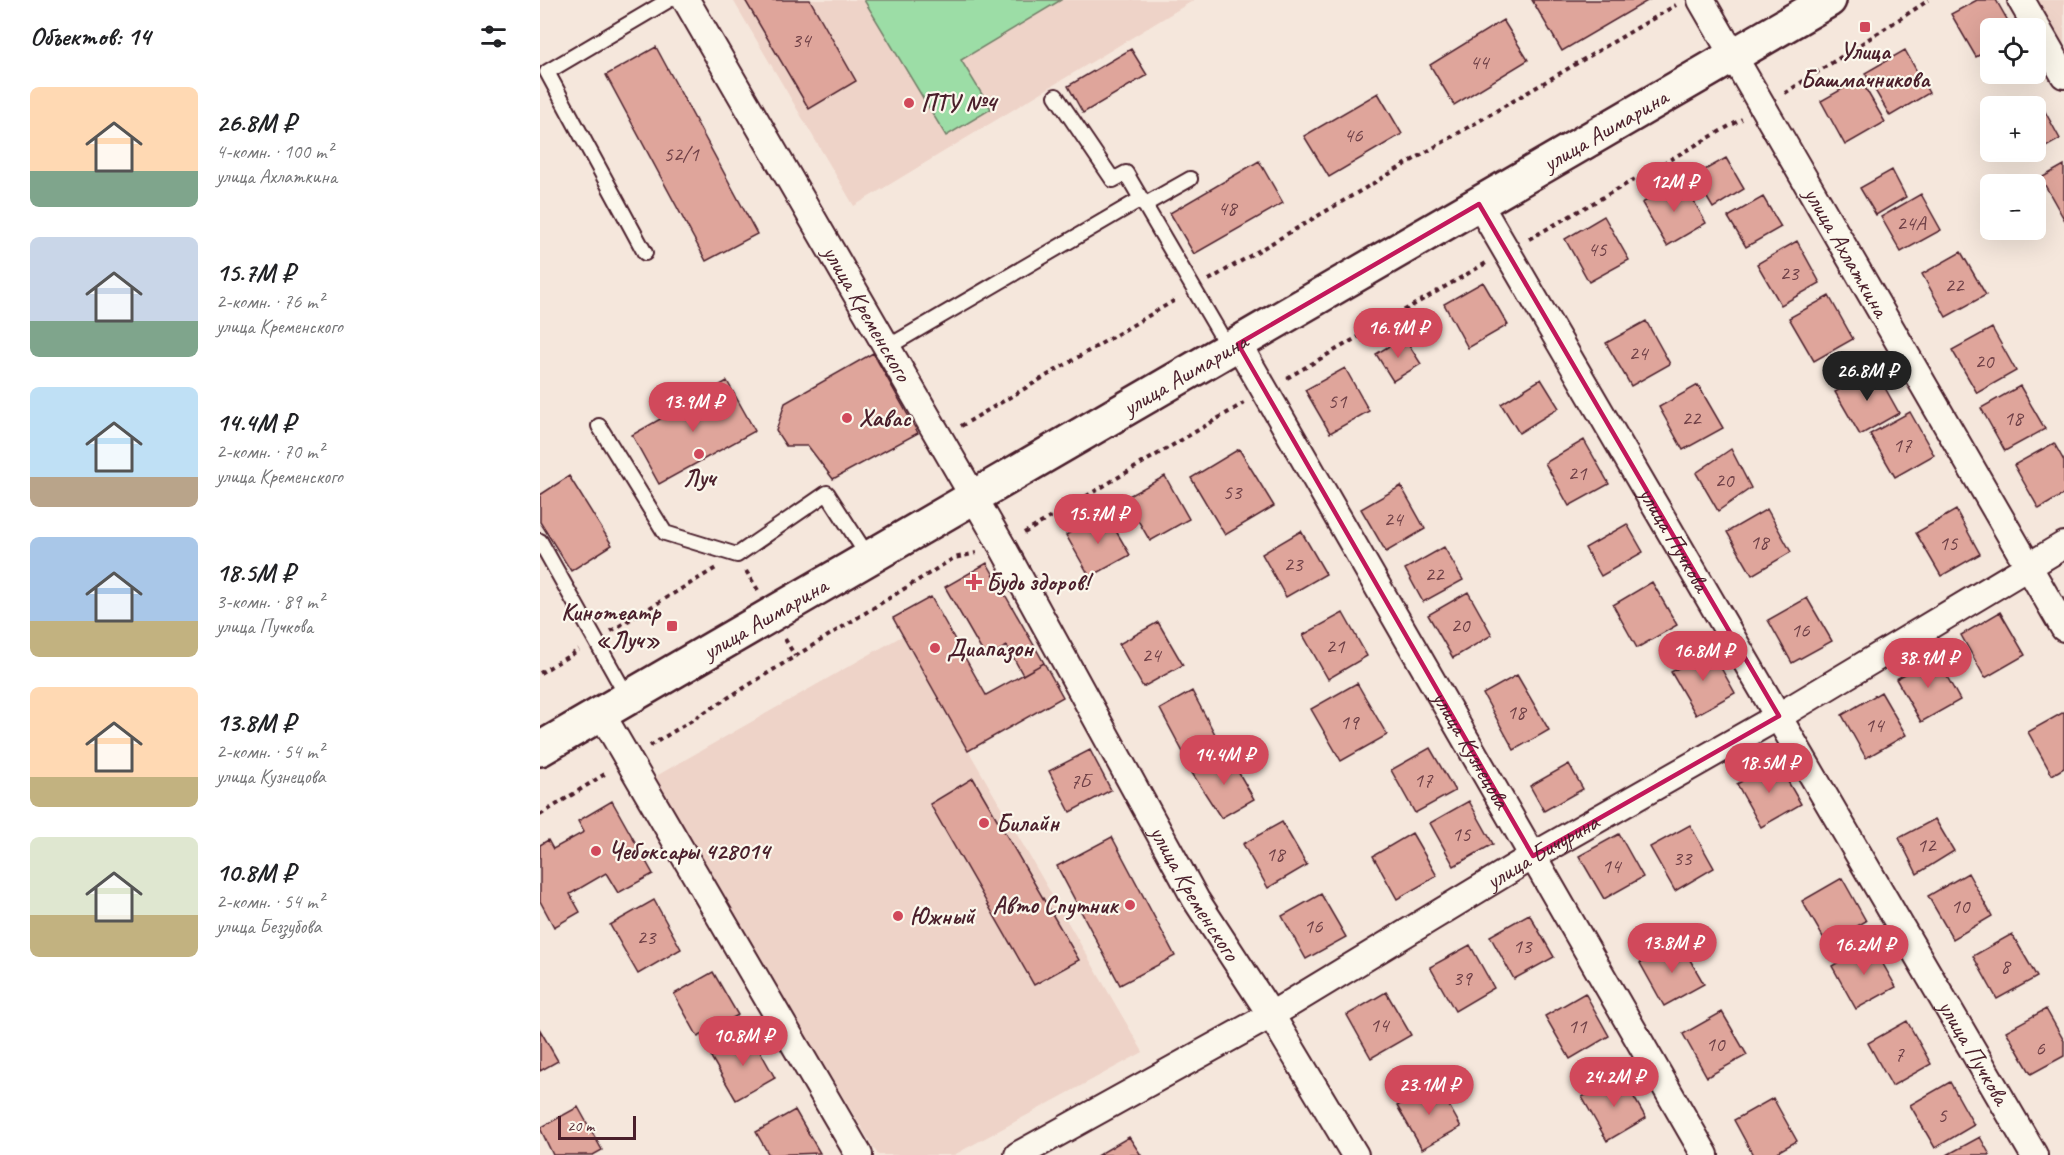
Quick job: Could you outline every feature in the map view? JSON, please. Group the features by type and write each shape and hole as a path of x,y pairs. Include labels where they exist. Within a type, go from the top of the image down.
{"main road":[{"name":"улица Ашмарина","path":"540,748 1829,0"}],"street":[{"name":"улица Кременского","path":"686,0 972,498 1002,546 1196,900 1271,1015 1355,1155"},
{"name":"улица Ахлаткина","path":"1701,0 2064,628"},
{"path":"2021,0 2064,75"},
{"name":"улица Пучкова","path":"1479,204 2034,1155"},
{"name":"улица Кузнецова","path":"1233,346 1265,391 1705,1155"},
{"name":"улица Бичурина","path":"1018,1155 1271,1015 1533,856 1779,716 2027,565 2064,545"},
{"path":"615,705 628,760 859,1155"}],"lane":[{"path":"645,253 543,74 669,0"},
{"path":"1056,96 1113,180 1126,173 1194,289 1233,346"},
{"path":"886,348 1143,202 1190,179"},
{"path":"599,426 665,533 737,555 827,493 869,558"},
{"path":"540,541 595,640 615,705"}],"path":[{"path":"939,439 1684,0"},
{"path":"540,814 954,558 1002,546 1507,251 1763,107 1929,0"},
{"path":"540,673 737,555 795,656"}],"highlighted area":[{"path":"1479,204 1779,716 1533,856 1238,344"}],"shaded area":[{"name":"ПТУ №4","path":"733,0 1194,0 854,206"},
{"path":"2033,0 2064,0 2064,53 2046,22 2046,18 2044,18"},
{"name":"Южный","path":"902,636 1143,1052 954,1155 878,1155 651,779"}],"green space":[{"path":"864,0 1061,0 961,60 991,109 946,136"}],"building":[{"path":"745,0 810,0 856,81 809,109"},
{"path":"1532,0 1649,0 1562,51"},
{"path":"1977,0 1996,0 2006,18 1980,18 1980,55 1976,57 1951,14"},
{"path":"1503,20 1528,60 1454,105 1430,65"},
{"path":"656,47 757,234 706,261 606,75"},
{"path":"1131,49 1147,75 1083,113 1068,86"},
{"path":"1905,50 1929,93 1890,116 1865,73"},
{"path":"1860,79 1885,122 1845,145 1821,101"},
{"path":"1378,93 1402,134 1329,177 1304,136"},
{"path":"2046,113 2060,139 2046,147"},
{"path":"1726,158 1744,189 1713,208 1694,176"},
{"path":"1259,161 1283,203 1194,254 1170,213"},
{"path":"2064,165 2064,219 2046,187 2046,175"},
{"path":"1892,170 1906,197 1876,215 1860,188"},
{"path":"1682,180 1706,223 1667,246 1642,203"},
{"path":"1921,194 1941,230 1901,252 1881,217"},
{"path":"1763,197 1781,227 1746,247 1728,217"},
{"path":"1604,216 1629,260 1589,282 1565,239"},
{"path":"1797,241 1820,283 1781,305 1757,264"},
{"path":"1961,252 1986,295 1946,317 1922,274"},
{"path":"1483,282 1508,325 1468,348 1444,304"},
{"path":"1829,296 1853,339 1814,361 1789,318"},
{"path":"1646,321 1670,364 1631,386 1606,343"},
{"path":"1992,328 2016,371 1977,393 1952,350"},
{"path":"1404,337 1421,364 1393,381 1376,354"},
{"path":"873,353 918,433 833,479 808,446 786,446 776,431 785,403"},
{"path":"1345,368 1369,411 1330,433 1305,390"},
{"path":"1875,370 1899,413 1860,435 1835,392"},
{"path":"1541,379 1559,408 1519,433 1501,404"},
{"path":"727,381 755,431 659,484 632,435"},
{"path":"1698,385 1723,428 1683,450 1659,407"},
{"path":"2020,386 2045,429 2005,451 1981,408"},
{"path":"1910,412 1934,455 1895,477 1870,434"},
{"path":"1584,440 1609,484 1569,506 1545,463"},
{"path":"2054,443 2064,461 2064,494 2039,509 2014,465"},
{"path":"1239,449 1274,506 1225,535 1191,478"},
{"path":"1731,449 1751,488 1718,511 1696,473"},
{"path":"569,476 612,545 571,571 540,522 540,495"},
{"path":"1165,476 1189,519 1150,541 1125,498"},
{"path":"1401,486 1425,529 1386,552 1361,509"},
{"path":"1767,509 1791,552 1752,575 1727,532"},
{"path":"1956,510 1980,554 1941,576 1916,533"},
{"path":"1105,512 1130,555 1090,577 1066,535"},
{"path":"1627,524 1643,552 1601,576 1585,548"},
{"path":"1301,531 1326,574 1286,597 1262,554"},
{"path":"1444,547 1463,580 1423,602 1405,569"},
{"path":"987,563 1044,663 1023,675 1007,646 986,658 945,587"},
{"path":"1652,582 1677,625 1637,648 1613,605"},
{"path":"1468,592 1492,635 1453,658 1428,615"},
{"path":"931,597 986,695 1044,663 1063,697 968,751 893,618"},
{"path":"1807,598 1832,641 1792,663 1768,620"},
{"path":"2000,612 2025,655 1985,678 1961,635"},
{"path":"1343,613 1367,656 1328,679 1303,635"},
{"path":"1158,622 1183,665 1143,687 1119,644"},
{"path":"1711,650 1735,693 1696,715 1671,672"},
{"path":"1936,657 1960,700 1921,722 1896,679"},
{"path":"1517,675 1549,730 1514,750 1483,694"},
{"path":"1357,683 1387,735 1341,761 1311,709"},
{"path":"1192,691 1216,736 1184,754 1160,709"},
{"path":"1881,692 1906,735 1866,758 1842,715"},
{"path":"2064,712 2064,768 2052,775 2028,732"},
{"path":"1430,748 1455,791 1415,813 1391,770"},
{"path":"1090,750 1111,790 1070,812 1049,771"},
{"path":"1229,756 1254,799 1221,818 1192,773"},
{"path":"1776,761 1801,804 1761,827 1737,784"},
{"path":"1569,764 1583,789 1544,811 1530,786"},
{"path":"973,778 1079,960 1034,985 930,804"},
{"path":"612,801 653,874 618,893 606,873 570,894 580,912 554,927 540,901 540,845 548,840 553,849 584,832 578,821"},
{"path":"1469,801 1493,844 1454,866 1430,823"},
{"path":"1935,819 1954,851 1917,874 1899,838"},
{"path":"1282,822 1307,865 1268,888 1243,844"},
{"path":"1690,825 1714,868 1675,891 1650,847"},
{"path":"1412,833 1437,876 1397,899 1373,856"},
{"path":"1619,834 1643,877 1604,899 1579,856"},
{"path":"1112,837 1175,956 1120,985 1057,866"},
{"path":"1968,873 1992,916 1953,939 1928,896"},
{"path":"1842,878 1866,921 1827,944 1802,901"},
{"path":"1321,894 1346,937 1306,959 1282,916"},
{"path":"654,900 681,949 638,974 610,925"},
{"path":"1529,914 1554,957 1514,979 1490,936"},
{"path":"2012,934 2037,977 1997,999 1973,956"},
{"path":"1679,941 1704,984 1664,1006 1640,963"},
{"path":"1871,943 1896,987 1856,1009 1832,966"},
{"path":"1470,945 1494,988 1455,1011 1430,967"},
{"path":"713,972 738,1015 698,1037 674,994"},
{"path":"1386,992 1411,1035 1371,1058 1347,1015"},
{"path":"1585,993 1609,1036 1570,1059 1545,1016"},
{"path":"2046,1009 2064,1041 2064,1056 2031,1074 2006,1031"},
{"path":"1722,1012 1747,1055 1707,1077 1683,1034"},
{"path":"1907,1021 1931,1064 1892,1086 1868,1043"},
{"path":"540,1030 558,1061 540,1071"},
{"path":"751,1035 775,1078 736,1100 711,1057"},
{"path":"1621,1075 1646,1118 1607,1141 1582,1097"},
{"path":"1950,1082 1974,1125 1935,1148 1910,1105"},
{"path":"1437,1084 1461,1127 1422,1149 1397,1106"},
{"path":"1773,1098 1797,1141 1772,1155 1753,1155 1734,1120"},
{"path":"578,1107 602,1150 593,1155 553,1155 540,1128"},
{"path":"795,1110 820,1153 769,1155 756,1132"},
{"path":"1129,1137 1141,1155 1098,1155"},
{"path":"1980,1137 1990,1155 1947,1155"}],"place":[{"name":"Улица Башмачникова","path":"1865,27"},
{"name":"ПТУ №4","path":"909,103"},
{"name":"Хавас","path":"847,418"},
{"name":"Луч","path":"699,454"},
{"name":"Будь здоров!","path":"974,582"},
{"name":"Кинотеатр «Луч»","path":"672,626"},
{"name":"Диапазон","path":"935,648"},
{"name":"Билайн","path":"984,823"},
{"name":"Чебоксары 428014","path":"596,851"},
{"name":"Авто Спутник","path":"1130,905"},
{"name":"Южный","path":"898,916"}]}
